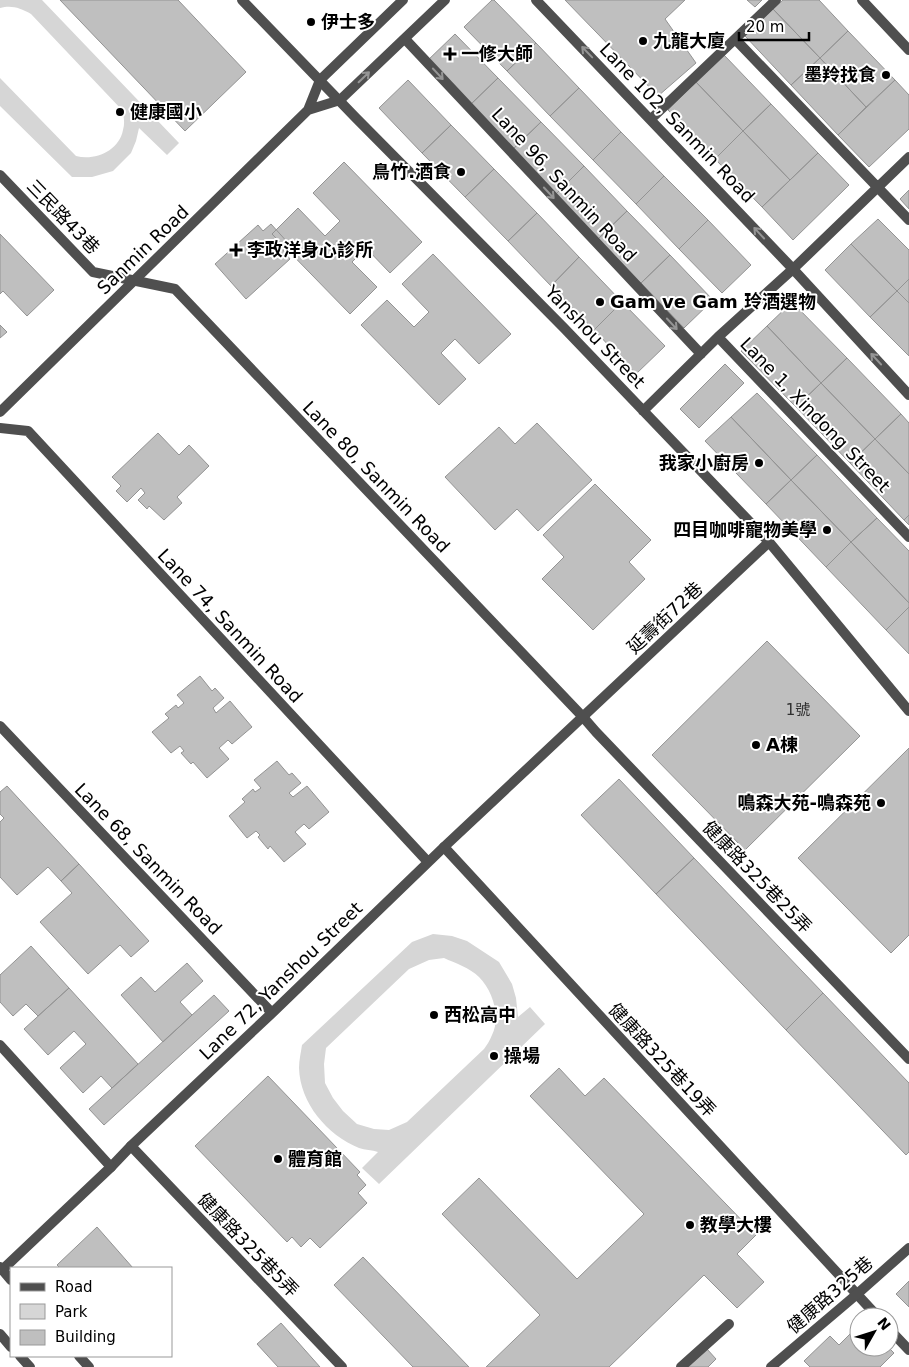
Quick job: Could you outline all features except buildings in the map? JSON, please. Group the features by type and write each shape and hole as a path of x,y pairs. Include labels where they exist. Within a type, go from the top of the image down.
{"street":[{"name":"Yanshou Street","path":"242,0 564,328 769,542 909,710"},
{"name":"Sanmin Road","path":"308,110 340,100 445,0"},
{"name":"Lane 102, Sanmin Road","path":"536,0 793,269 909,395"},
{"path":"651,119 776,0"},
{"path":"862,0 909,50"},
{"name":"Sanmin Road","path":"0,412 308,110 320,80 400,1"},
{"name":"Lane 96, Sanmin Road","path":"405,39 701,354"},
{"path":"735,39 909,220"},
{"path":"643,411 718,337 793,269 909,157"},
{"name":"三民路43巷","path":"0,175 93,272 135,280"},
{"name":"Lane 80, Sanmin Road","path":"135,280 175,289 583,717"},
{"name":"Lane 1, Xindong Street","path":"718,337 909,537"},
{"name":"Lane 74, Sanmin Road","path":"0,428 28,431 428,862"},
{"name":"延壽街72巷","path":"583,717 769,542"},
{"name":"Lane 72, Yanshou Street","path":"1,1269 111,1167 428,862 583,717"},
{"name":"健康路325巷25弄","path":"583,717 909,1059"},
{"name":"Lane 68, Sanmin Road","path":"0,726 272,1014"},
{"name":"健康路325巷19弄","path":"444,847 868,1307"},
{"path":"0,1046 111,1167"},
{"name":"健康路325巷5弄","path":"131,1146 342,1367"},
{"name":"健康路325巷","path":"771,1367 909,1248"},
{"path":"1,1269 10,1279"},
{"path":"681,1367 729,1324"},
{"path":"0,1334 10,1345"},
{"path":"899,1340 909,1350"},
{"path":"21,1357 30,1367"},
{"path":"80,1357 89,1367"}],"green space":[{"path":"0,0 42,0 179,143 167,155 139,128 131,153 113,171 92,177 72,177 0,106 0,78 76,156 98,156 117,144 124,127 122,110 31,14 16,8 0,8"},
{"name":"操場","path":"433,934 452,936 467,941 499,962 512,984 518,1017 530,1007 545,1024 379,1184 362,1168 378,1152 359,1148 347,1142 336,1135 317,1116 304,1093 299,1068 300,1059 302,1045 412,942","holes":["444,958 467,968 479,977 488,989 496,1012 495,1028 489,1041 484,1049 407,1122 389,1130 374,1129 357,1124 343,1111 325,1083 324,1064 326,1048 409,969 429,960"]}],"place":[{"name":"伊士多","path":"311,22"},
{"name":"九龍大廈","path":"643,41"},
{"name":"一修大師","path":"450,54"},
{"name":"墨羚找食","path":"886,75"},
{"name":"健康國小","path":"120,112"},
{"name":"鳥竹.酒食","path":"461,172"},
{"name":"李政洋身心診所","path":"236,250"},
{"name":"Gam ve Gam 玲酒選物","path":"600,302"},
{"name":"我家小廚房","path":"759,463"},
{"name":"四目咖啡寵物美學","path":"827,530"},
{"name":"A棟","path":"756,745"},
{"name":"鳴森大苑-鳴森苑","path":"881,803"},
{"name":"西松高中","path":"434,1015"},
{"name":"操場","path":"494,1056"},
{"name":"體育館","path":"278,1159"},
{"name":"教學大樓","path":"690,1225"}]}
